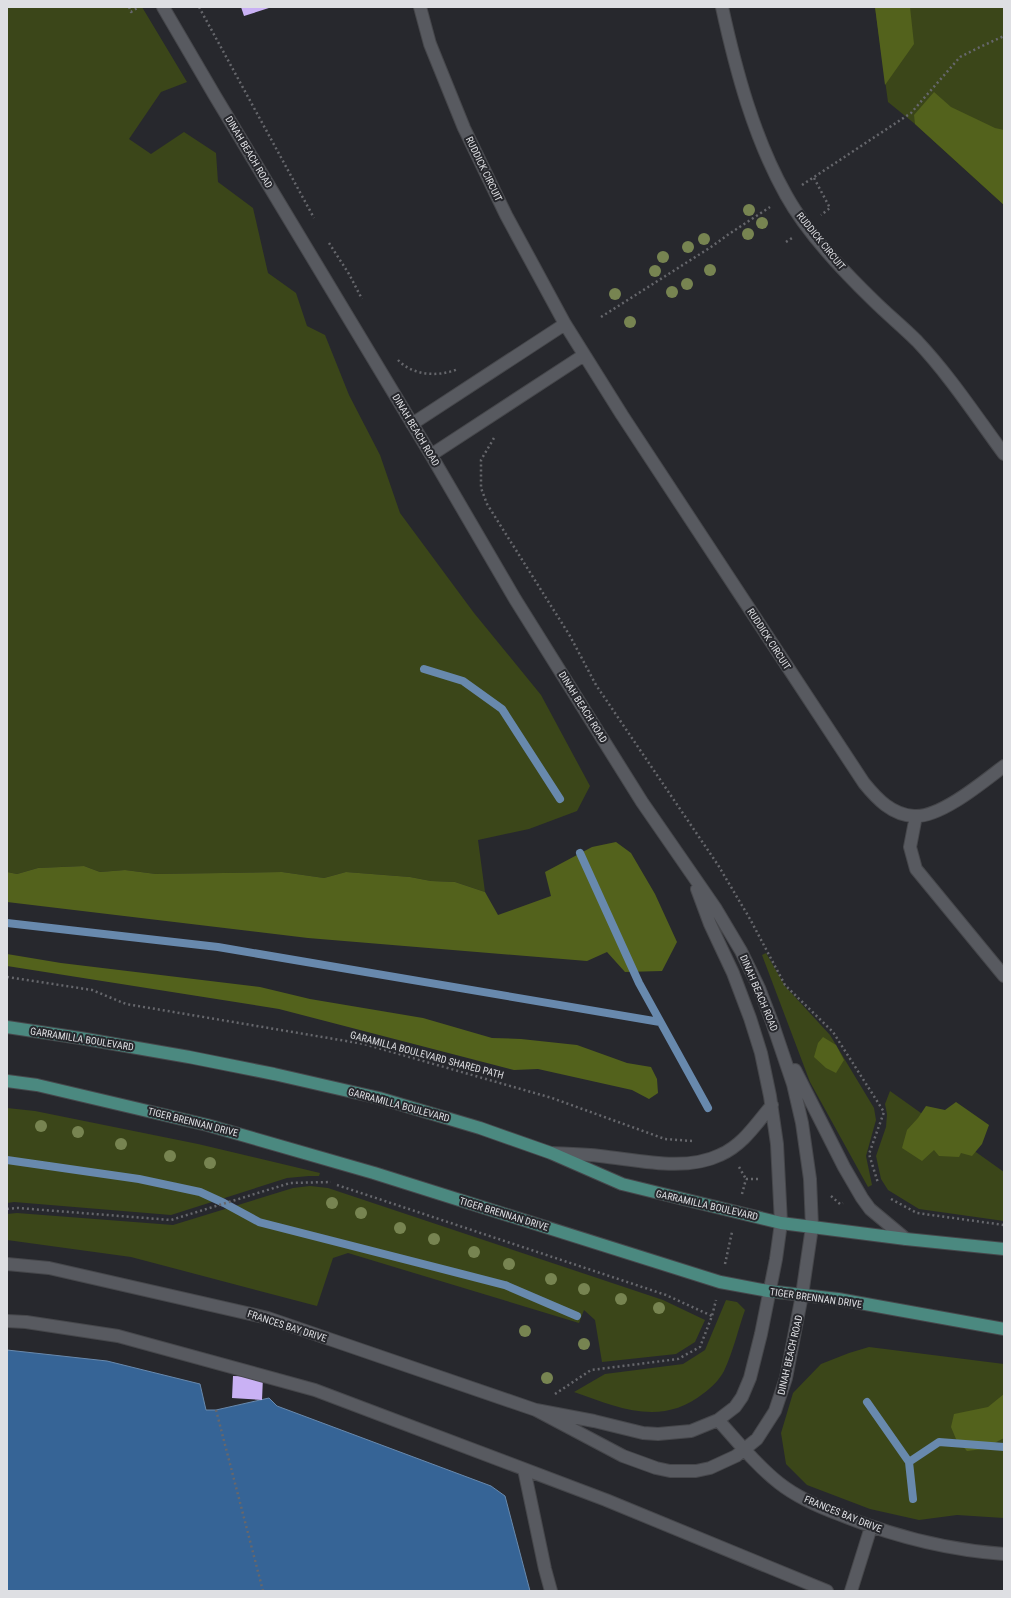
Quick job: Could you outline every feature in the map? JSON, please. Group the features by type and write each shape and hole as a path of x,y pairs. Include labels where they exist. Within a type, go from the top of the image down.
{"main road":[{"name":"GARRAMILLA BOULEVARD","path":"7,1027 80,1038 274,1074 379,1098 480,1128 551,1153 622,1184 781,1223"},
{"name":"TIGER BRENNAN DRIVE","path":"7,1081 37,1085 207,1125 374,1173 720,1282 768,1291 838,1300 1004,1329"},
{"path":"781,1223 906,1239 1004,1249"}],"street":[{"name":"DINAH BEACH ROAD","path":"163,7 431,455 514,599 653,819 716,909 741,951 759,988 793,1084 800,1116 810,1179 812,1228 791,1359 781,1397 766,1426 757,1439 745,1450"},
{"name":"RUDDICK CIRCUIT","path":"420,7 430,44 464,128 506,215 565,324 584,355 864,783 873,795 884,804 906,815 916,816"},
{"name":"RUDDICK CIRCUIT","path":"722,7 730,44 746,100 770,162 787,196 833,259 872,299 917,341 948,378 1004,454"},
{"path":"412,424 565,324"},
{"path":"431,455 584,355"},
{"path":"1004,766 946,807 916,816 910,847 916,869 1004,976"},
{"path":"690,871 710,924 733,973 750,1018 761,1053 772,1105 777,1144 781,1223 776,1259 768,1291 754,1365 746,1390 734,1407 718,1420"},
{"path":"772,1022 817,1114 844,1167 855,1185 870,1209 906,1239"},
{"path":"551,1153 599,1156 650,1162 693,1164 720,1155 744,1139 772,1105"},
{"name":"FRANCES BAY DRIVE","path":"7,1264 49,1268 268,1318 536,1410 594,1421 643,1433 658,1434 691,1430 718,1420 763,1470 795,1494 812,1504 871,1527 941,1546 1004,1554"},
{"path":"7,1321 118,1336 316,1390 606,1500 827,1591"},
{"name":"FRANCES BAY DRIVE","path":"536,1410 623,1456 656,1468 670,1471 696,1471 710,1468 723,1463 745,1450"},
{"path":"524,1469 544,1569 551,1591"},
{"path":"851,1591 871,1527"}],"path":[{"path":"129,7 131,12 139,7"},
{"path":"199,7 317,224"},
{"path":"853,153 911,113 960,58 1004,36"},
{"path":"601,317 729,234"},
{"path":"325,238 349,274 365,304"},
{"path":"396,357 411,370 430,374 450,372 462,367"},
{"path":"496,436 481,460 481,488 488,504 570,636 596,685 718,865 750,919 785,985 833,1032 884,1112 869,1154 879,1187"},
{"name":"GARAMILLA BOULEVARD SHARED PATH","path":"7,977 92,990 126,1004 364,1044 552,1098 665,1138 688,1142 696,1140"},
{"path":"728,1150 746,1179"},
{"path":"7,1209 18,1208 171,1220 290,1183 330,1182 666,1295 712,1316 700,1347 678,1359 591,1370 560,1389 536,1410"},
{"path":"886,1196 917,1213 1004,1225"},
{"path":"216,1410 263,1591"}],"green space":[{"path":"7,7 142,7 187,82 161,92 129,139 151,154 184,132 216,153 218,182 253,208 268,273 296,293 307,326 325,335 349,395 380,455 400,513 474,613 541,695 590,786 577,811 529,829 478,840 485,892 455,882 346,872 324,878 282,872 156,874 125,870 100,872 84,866 38,868 17,874 7,872"},
{"path":"875,7 1004,7 1004,205 915,124 888,102"},
{"path":"875,7 910,7 914,44 885,85"},
{"path":"934,92 951,107 995,128 1004,130 1004,205 915,124 914,115"},
{"path":"616,842 631,853 655,894 677,942 662,971 625,972 607,952 587,961 308,938 7,902 7,872 17,874 38,868 84,866 100,872 125,870 156,874 282,872 324,878 346,872 455,882 485,892 498,915 551,896 545,872 592,847"},
{"path":"766,953 785,986 830,1035 874,1108 876,1120 866,1156 872,1185 868,1187 810,1082 762,955"},
{"path":"7,954 61,963 260,987 310,999 423,1018 492,1038 521,1039 577,1045 627,1063 651,1067 657,1079 658,1093 649,1099 632,1090 538,1069 514,1070 279,1009 7,966"},
{"path":"823,1037 836,1045 844,1060 836,1073 826,1068 814,1057 818,1043"},
{"path":"890,1091 1004,1172 1004,1221 919,1209 888,1190 881,1179 876,1156 886,1127 887,1114 885,1104"},
{"path":"956,1102 989,1125 982,1144 972,1156 961,1153 959,1157 939,1156 934,1150 922,1161 902,1148 907,1130 926,1106 945,1110"},
{"path":"7,1108 35,1111 198,1144 320,1173 319,1176 287,1178 171,1215 14,1202 7,1203"},
{"path":"310,1186 328,1188 663,1300 705,1320 695,1342 676,1354 602,1362 595,1320 584,1310 579,1323 348,1253 333,1258 317,1306 131,1257 7,1240 7,1214 17,1213 173,1225 293,1188"},
{"path":"726,1300 737,1302 745,1310 730,1356 724,1371 710,1389 688,1403 672,1409 656,1412 640,1411 607,1404 574,1392 605,1374 683,1364 705,1350"},
{"path":"869,1347 1004,1364 1004,1518 957,1515 919,1520 870,1509 807,1485 786,1464 781,1433 793,1393 821,1364"},
{"path":"1004,1394 1004,1438 983,1449 967,1451 956,1439 951,1427 954,1414 988,1407"}],"water":[{"path":"7,1350 107,1361 200,1384 206,1410 216,1410 269,1398 277,1406 491,1486 505,1496 530,1591 7,1591"}],"building":[{"path":"241,7 272,7 244,16"},
{"path":"233,1376 263,1377 262,1400 232,1398"}],"waterway":[{"path":"424,669 463,681 502,709 560,799"},
{"path":"580,853 639,983 708,1108"},
{"path":"7,923 218,947 660,1022"},
{"path":"7,1160 139,1179 200,1192 259,1222 505,1285 577,1316"},
{"path":"867,1402 909,1462 913,1499"},
{"path":"909,1462 939,1442 1004,1447"}]}
